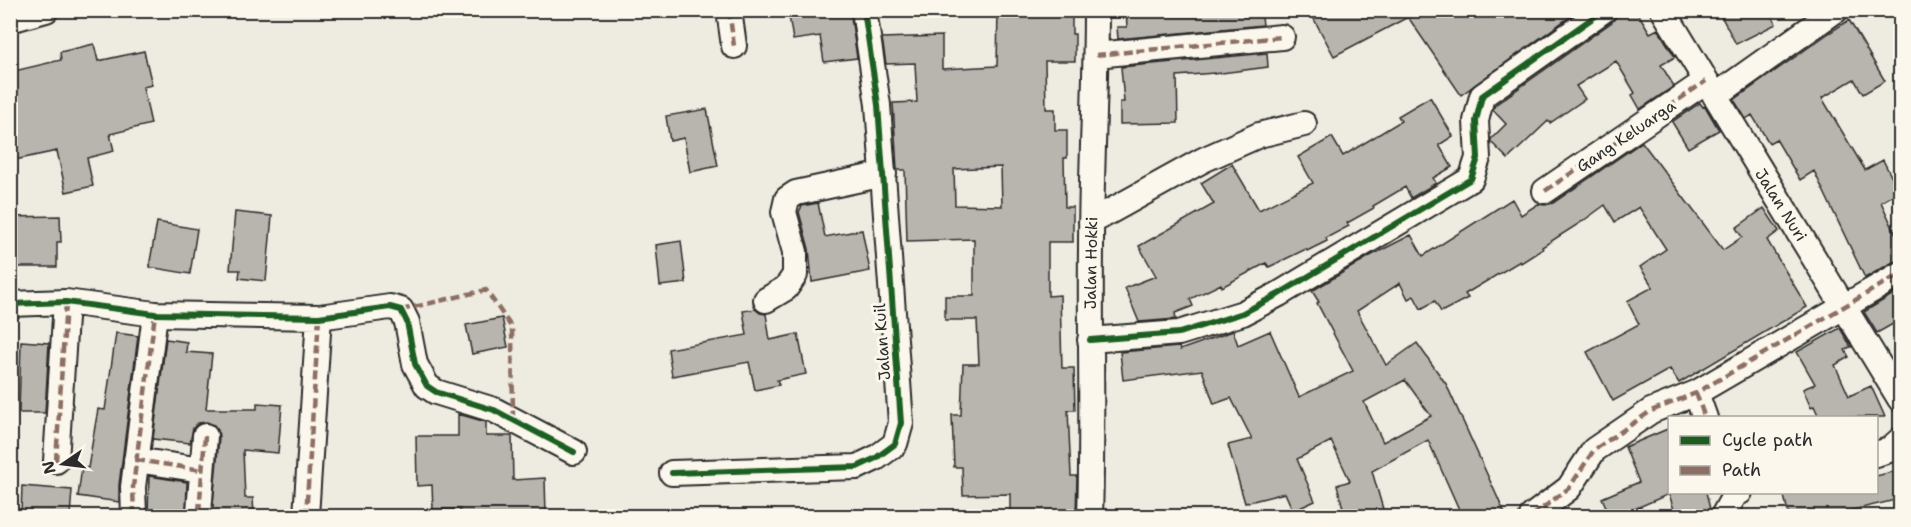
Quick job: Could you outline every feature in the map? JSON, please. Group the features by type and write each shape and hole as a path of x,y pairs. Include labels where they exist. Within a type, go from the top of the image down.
{"street":[{"path":"10,20 46,10"},
{"path":"729,10 735,46"},
{"name":"Jalan Kuil","path":"672,473 857,467 876,458 894,444 901,423 884,174 878,105 864,10"},
{"name":"Jalan Hokki","path":"1090,516 1092,459 1091,222 1096,10"},
{"path":"1090,340 1179,333 1243,313 1279,294 1471,179 1478,158 1476,121 1482,96 1604,10"},
{"name":"Jalan Nuri","path":"1663,10 1711,88 1728,135 1844,307 1900,399"},
{"name":"Gang Keluarga","path":"1545,191 1836,10"},
{"path":"1096,55 1282,37"},
{"path":"1091,222 1203,160 1259,135 1304,124"},
{"path":"766,300 786,288 795,275 795,252 784,212 787,199 796,193 884,174"},
{"path":"1532,516 1569,488 1594,450 1650,411 1696,393 1900,274"},
{"path":"10,304 66,302 155,314 319,317 390,308 401,310 407,322 415,364 427,386 436,392 494,410 574,452"},
{"path":"56,461 66,302"},
{"path":"134,516 133,487 155,314"},
{"path":"306,516 319,317"},
{"path":"1696,393 1705,416"},
{"path":"199,512 205,436"},
{"path":"1878,453 1889,450 1900,440"},
{"path":"136,460 202,470"},
{"path":"1723,516 1735,494"}],"building":[{"path":"788,10 850,10 857,58 824,62 820,36 793,40"},
{"path":"998,10 1072,10 1075,61 1045,61 1046,109 1055,109 1055,130 1067,130 1067,158 1064,158 1065,207 1073,207 1073,242 1048,242 1048,296 1060,295 1062,368 1074,368 1075,410 1068,410 1071,476 1077,476 1076,516 1010,516 1010,494 963,495 962,467 954,467 952,415 961,415 963,364 979,364 977,320 945,320 945,296 974,296 974,239 907,241 905,170 897,169 893,103 917,102 915,63 886,64 882,38 942,36 942,69 997,66","holes":["1001,167 1002,206 955,205 954,169"]},
{"path":"1126,10 1261,10 1263,25 1118,39 1117,27 1127,27"},
{"path":"1309,10 1579,10 1461,95 1408,17 1334,56"},
{"path":"1618,10 1636,10 1650,33 1658,29 1675,57 1661,65 1674,86 1640,109 1632,95 1635,93 1616,61 1576,86 1585,99 1550,123 1548,121 1508,159 1491,142 1491,139 1506,124 1493,110 1495,105 1612,22"},
{"path":"1718,10 1769,10 1776,24 1736,44"},
{"path":"1849,20 1885,81 1863,94 1854,79 1822,98 1865,170 1883,160 1899,192 1881,202 1900,243 1900,260 1865,278 1814,171 1800,180 1776,139 1769,143 1752,115 1746,119 1734,100"},
{"path":"94,44 98,61 144,51 152,85 143,87 151,124 110,134 114,151 87,158 93,186 66,192 57,151 10,161 10,72 61,60 60,52"},
{"path":"1267,53 1268,67 1177,76 1178,123 1120,124 1120,102 1124,102 1121,67"},
{"path":"1430,97 1453,136 1439,145 1452,167 1433,178 1436,183 1411,198 1405,187 1347,223 1349,226 1326,238 1327,241 1269,267 1266,263 1222,287 1221,284 1190,299 1193,306 1175,313 1176,319 1139,322 1125,288 1156,276 1139,246 1214,204 1201,183 1232,164 1259,210 1313,183 1298,157 1332,137 1343,156 1401,121 1398,116"},
{"path":"1700,103 1703,107 1705,106 1719,130 1688,148 1672,122"},
{"path":"707,109 718,166 690,172 684,138 670,141 666,116"},
{"path":"1642,142 1723,250 1742,237 1736,228 1764,208 1779,231 1767,240 1807,307 1679,383 1670,369 1613,401 1587,352 1639,324 1627,301 1653,287 1640,267 1666,249 1639,207 1615,222 1605,205 1521,263 1520,261 1465,294 1468,298 1441,312 1435,301 1421,309 1414,296 1408,299 1400,283 1357,311 1386,365 1417,343 1446,384 1506,516 1462,516 1428,440 1372,471 1385,516 1345,516 1337,485 1350,481 1331,441 1297,459 1315,501 1293,511 1285,493 1245,503 1228,445 1252,439 1231,398 1214,404 1202,370 1123,380 1120,352 1179,347 1180,350 1233,331 1238,345 1270,331 1299,397 1353,371 1312,291 1370,256 1411,235 1423,256 1512,199 1521,215 1538,204 1553,203","holes":["1405,380 1431,416 1383,442 1364,402"]},
{"path":"818,203 825,237 862,230 870,271 812,282 809,249 799,212 802,206"},
{"path":"235,212 272,216 266,281 239,278 240,270 230,270"},
{"path":"60,216 61,242 57,242 57,267 13,267 10,217"},
{"path":"157,222 197,229 190,274 149,267"},
{"path":"681,241 686,283 660,286 656,245"},
{"path":"1900,290 1900,320 1877,333 1864,312"},
{"path":"755,309 766,314 770,340 798,334 806,374 777,380 779,385 755,390 749,362 672,376 668,349 747,335 743,311"},
{"path":"502,318 508,347 472,354 466,325"},
{"path":"1840,328 1851,347 1845,350 1849,357 1835,365 1849,396 1871,386 1885,417 1819,416 1814,406 1811,408 1803,389 1815,384 1797,352"},
{"path":"116,333 138,336 119,485 119,502 78,496 82,467 88,468 98,409 105,410"},
{"path":"166,339 187,342 186,352 212,354 206,409 257,409 257,403 282,405 278,453 243,450 245,498 253,498 254,516 212,516 219,437 214,425 207,422 198,423 193,428 190,443 153,439"},
{"path":"21,341 49,343 45,413 19,413"},
{"path":"458,414 486,422 486,436 512,436 513,480 545,478 546,516 460,516 460,509 433,509 432,485 417,486 416,436 458,436"},
{"path":"1668,429 1669,494 1618,516 1610,516 1602,498 1639,482 1625,447"},
{"path":"1900,470 1900,499 1827,516 1789,516 1784,494 1878,494 1878,476"},
{"path":"149,476 187,482 186,516 148,516"},
{"path":"22,486 72,490 70,516 21,514"},
{"path":"1669,494 1706,494 1709,516 1676,516"}],"marked path":[{"path":"729,10 734,46"},
{"path":"1096,55 1282,37"},
{"path":"1545,191 1706,81"},
{"path":"1532,516 1569,488 1594,450 1651,411 1696,393 1900,274"},
{"path":"401,310 486,290 512,328 513,421"},
{"path":"56,461 66,302"},
{"path":"134,516 133,487 155,314"},
{"path":"306,516 319,317"},
{"path":"1696,393 1704,416"},
{"path":"199,512 205,436"},
{"path":"136,460 202,470"}],"cycle path":[{"path":"672,473 857,467 876,458 895,444 901,423 878,105 864,10"},
{"path":"1090,340 1179,333 1243,313 1279,294 1471,179 1478,158 1476,121 1482,96 1604,10"},
{"path":"10,304 66,302 155,314 319,317 390,307 401,310 407,322 415,364 427,386 436,392 494,410 574,452"}]}
